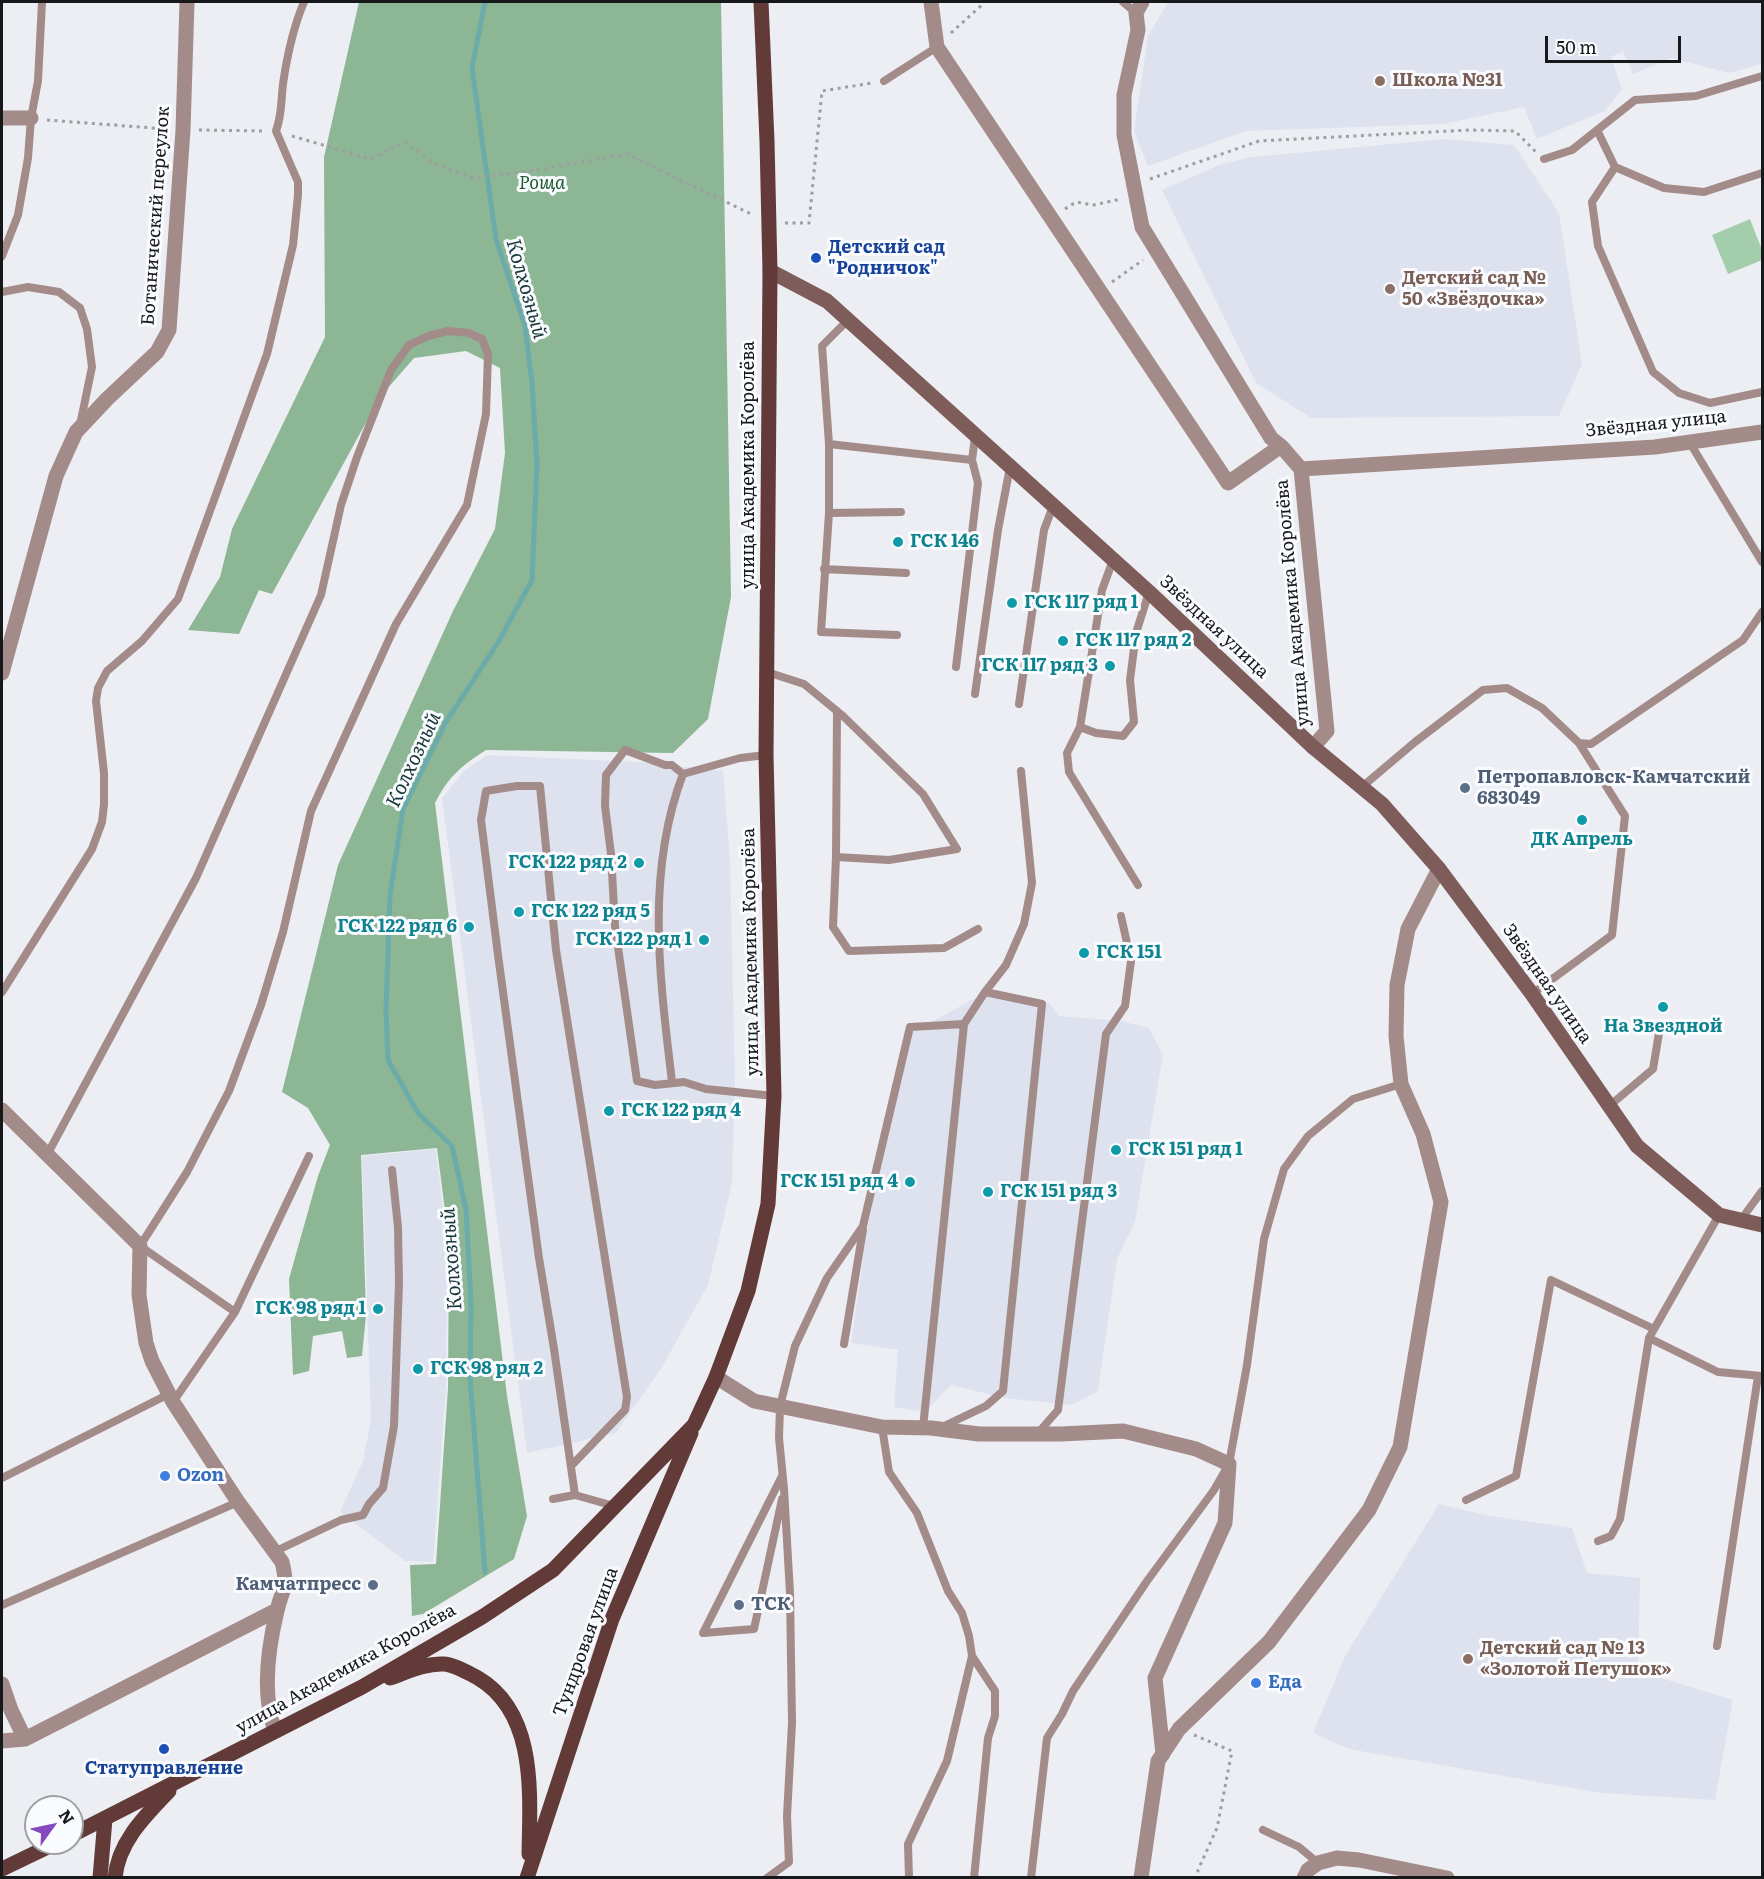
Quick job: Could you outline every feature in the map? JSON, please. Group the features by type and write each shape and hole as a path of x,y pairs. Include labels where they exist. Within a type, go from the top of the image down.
{"main road":[{"name":"улица Академика Королёва","path":"84,1829 362,1687 482,1617 553,1570 694,1425 716,1377 748,1291 768,1204 774,1096 766,755 770,271 761,2"},
{"name":"Тундровая улица","path":"528,1873 612,1619 694,1425"},
{"path":"362,1687 428,1665 444,1664 471,1673 497,1693 518,1727 530,1777 528,1873"},
{"path":"115,1878 116,1865 132,1834 142,1819 178,1782"},
{"path":"100,1878 105,1819"},
{"path":"2,1869 31,1855"}],"street":[{"name":"Ботанический переулок","path":"2,673 56,476 79,429 157,352 169,330 183,130 187,2"},
{"path":"931,2 937,47 1228,483 1281,446"},
{"name":"улица Академика Королёва","path":"1139,7 1138,30 1124,95 1124,135 1142,227 1271,438 1301,469 1327,730 1313,747"},
{"path":"2,118 31,118"},
{"name":"Звёздная улица","path":"770,271 827,301 1149,592 1313,747 1382,804 1439,869 1532,994 1637,1146 1719,1215 1762,1226"},
{"name":"Звёздная улица","path":"1301,469 1690,443 1762,432"},
{"path":"1141,1878 1158,1761 1179,1729 1269,1642 1369,1510 1400,1447 1441,1202 1423,1134 1401,1084 1396,1036 1397,985 1408,929 1439,869"},
{"path":"2,1110 140,1246 139,1295 146,1343 152,1361 171,1398 238,1502 282,1562 286,1584 277,1610 267,1680 269,1716 275,1731"},
{"path":"716,1377 754,1401 882,1427 930,1428 979,1434 1123,1431 1196,1449 1229,1464 1225,1523 1155,1677 1163,1754"},
{"path":"2,1741 25,1739 277,1610"},
{"path":"2,1684 10,1710 25,1739"},
{"path":"1305,1878 1308,1870 1318,1863 1336,1858 1359,1860 1447,1878"}],"lane":[{"path":"2,256 18,215 28,158 31,118 38,81 42,2"},
{"path":"2,992 84,863 95,841 102,822 104,804 104,773 96,701 98,688 107,671 142,641 178,599 267,354 293,245 298,182 276,131 281,117 288,54 297,17 304,2"},
{"path":"1123,2 1139,7"},
{"path":"884,81 937,47"},
{"path":"1544,159 1572,150 1635,100 1696,96 1762,76"},
{"path":"1597,130 1615,166 1665,188 1704,192 1762,173"},
{"path":"1615,166 1592,202 1599,246 1653,372 1679,393 1710,403 1762,392"},
{"path":"2,292 28,287 59,292 80,308 87,329 92,367 79,429"},
{"path":"848,320 822,346 829,444 829,513 821,632 897,635"},
{"path":"47,1155 196,878 321,595 341,505 391,370 409,345 428,336 448,331 469,333 482,339 488,354 486,414 467,505 396,624 311,811 283,932 261,1005 229,1091 187,1173 140,1246 235,1312"},
{"path":"956,667 978,483 972,460 975,435"},
{"path":"1690,443 1762,562"},
{"path":"829,444 972,460"},
{"path":"975,694 998,530 1010,467"},
{"path":"1019,704 1044,530 1053,506"},
{"path":"829,513 901,512"},
{"path":"1113,560 1102,590 1080,727 1067,753 1069,772 1138,885"},
{"path":"824,569 906,573"},
{"path":"1080,727 1096,733 1123,735 1134,722 1130,680 1136,633 1149,592"},
{"path":"1579,742 1591,744 1743,640 1762,612"},
{"path":"767,672 804,684 837,711 923,794 957,849 889,860 836,857"},
{"path":"1363,786 1415,742 1483,690 1507,688 1542,708 1579,742 1625,816 1612,935 1532,994"},
{"path":"837,711 833,927 849,951 944,948 978,929"},
{"path":"683,774 672,765 626,750 606,775 605,806 611,854 615,926 637,1081 655,1085 684,1082 706,1089 774,1096"},
{"path":"683,774 740,758 766,755"},
{"path":"985,992 1042,1004 1003,1391 986,1406 930,1428 964,1024 985,992 1006,965 1023,924 1032,883 1021,771"},
{"path":"672,1082 662,995 657,900 670,812 683,774"},
{"path":"572,1465 625,1410 627,1397 556,950 540,786 517,786 486,791 481,820 539,1258 575,1495"},
{"path":"1037,1434 1058,1410 1106,1034 1125,1006 1131,961 1121,916"},
{"path":"844,1344 863,1226 910,1027 964,1024"},
{"path":"1608,1107 1653,1069 1659,1033"},
{"path":"1031,1878 1047,1738 1073,1691 1147,1581 1214,1490 1229,1464 1247,1365 1264,1239 1284,1169 1308,1136 1353,1099 1401,1084"},
{"path":"2,1478 171,1398 235,1312 309,1156"},
{"path":"276,1551 341,1520 363,1515 383,1488 394,1426 399,1283 398,1227 392,1170"},
{"path":"1739,1221 1762,1191"},
{"path":"1598,1541 1611,1536 1620,1519 1649,1338 1719,1215"},
{"path":"767,1878 789,1863 788,1816 792,1723 789,1593 779,1438 780,1406 795,1346 827,1278 863,1226"},
{"path":"1466,1500 1516,1476 1551,1280 1654,1329"},
{"path":"1649,1338 1718,1372 1760,1376 1717,1646"},
{"path":"882,1427 889,1472 916,1513 948,1591 962,1613 972,1656 947,1761 908,1844 909,1878"},
{"path":"783,1475 703,1633 754,1629 784,1489"},
{"path":"553,1499 575,1495 614,1506"},
{"path":"2,1605 238,1502"},
{"path":"972,1656 995,1691 995,1716 988,1738 974,1878"},
{"path":"1263,1830 1299,1847 1318,1863"}],"path":[{"path":"937,47 983,4 982,2"},
{"path":"31,118 183,130 276,131 370,159 405,142 435,164 472,178 537,170 627,154 769,223 809,223 822,92 884,81"},
{"path":"1059,214 1076,202 1093,205 1120,201 1133,185 1259,141 1469,130 1515,131 1544,159"},
{"path":"1100,291 1157,250"},
{"path":"1179,1729 1232,1751 1216,1828 1198,1870 1198,1878"}],"shaded area":[{"name":"Школа №31","path":"1168,2 1762,2 1762,64 1729,73 1671,58 1633,74 1623,51 1611,57 1622,89 1605,111 1537,139 1524,107 1443,124 1246,131 1148,166 1134,131 1148,36"},
{"name":"Детский сад № 50 «Звёздочка»","path":"1445,139 1514,145 1559,213 1582,364 1559,416 1311,418 1256,383 1162,190 1221,164 1252,157"},
{"path":"487,755 639,762 723,771 730,858 735,1084 732,1183 708,1285 662,1367 616,1433 527,1453 442,798 465,770"},
{"path":"979,996 1049,1003 1059,1016 1121,1021 1149,1028 1163,1055 1135,1222 1117,1259 1098,1391 1072,1405 1004,1398 951,1385 925,1412 894,1407 898,1350 851,1343 867,1232 895,1082 913,1032"},
{"path":"436,1149 447,1242 446,1388 433,1562 405,1561 340,1512 363,1461 371,1420 362,1156"},
{"path":"1439,1504 1485,1515 1572,1528 1587,1573 1640,1578 1638,1671 1733,1700 1715,1800 1601,1793 1349,1749 1313,1733 1345,1656"}],"green space":[{"name":"Роща","path":"359,2 721,2 731,597 708,719 673,753 486,750 456,772 435,803 507,1396 527,1516 514,1559 423,1614 412,1616 410,1565 436,1564 448,1388 449,1242 437,1148 361,1155 366,1315 362,1356 347,1358 342,1331 313,1336 309,1371 293,1375 289,1279 318,1176 330,1145 308,1108 282,1092 338,865 453,611 495,529 505,453 500,368 466,351 414,358 380,397 272,594 259,590 239,634 188,630 220,577 232,529 325,337 324,157"},
{"path":"1750,219 1762,250 1762,260 1728,274 1712,235"}],"waterway":[{"name":"Колхозный","path":"485,2 472,68 496,239 525,326 532,383 537,464 532,580 499,641 446,722 403,809 390,895 386,1010 388,1060 418,1113 452,1146 466,1209 471,1305 470,1378 485,1572"}],"place":[{"name":"Школа №31","path":"1380,81"},
{"name":"Детский сад \"Родничок\"","path":"816,258"},
{"name":"Детский сад № 50 «Звёздочка»","path":"1390,289"},
{"name":"ГСК 146","path":"898,542"},
{"name":"ГСК 117 ряд 1","path":"1012,603"},
{"name":"ГСК 117 ряд 2","path":"1063,641"},
{"name":"ГСК 117 ряд 3","path":"1110,666"},
{"name":"Петропавловск-Камчатский 683049","path":"1465,788"},
{"name":"ДК Апрель","path":"1582,820"},
{"name":"ГСК 122 ряд 2","path":"639,863"},
{"name":"ГСК 122 ряд 5","path":"519,912"},
{"name":"ГСК 122 ряд 6","path":"469,927"},
{"name":"ГСК 122 ряд 1","path":"704,940"},
{"name":"ГСК 151","path":"1084,953"},
{"name":"На Звездной","path":"1663,1007"},
{"name":"ГСК 122 ряд 4","path":"609,1111"},
{"name":"ГСК 151 ряд 1","path":"1116,1150"},
{"name":"ГСК 151 ряд 4","path":"910,1182"},
{"name":"ГСК 151 ряд 3","path":"988,1192"},
{"name":"ГСК 98 ряд 1","path":"378,1309"},
{"name":"ГСК 98 ряд 2","path":"418,1369"},
{"name":"Ozon","path":"165,1476"},
{"name":"Камчатпресс","path":"373,1585"},
{"name":"ТСК","path":"739,1605"},
{"name":"Детский сад № 13 «Золотой Петушок»","path":"1468,1659"},
{"name":"Еда","path":"1256,1683"},
{"name":"Статуправление","path":"164,1749"}]}
